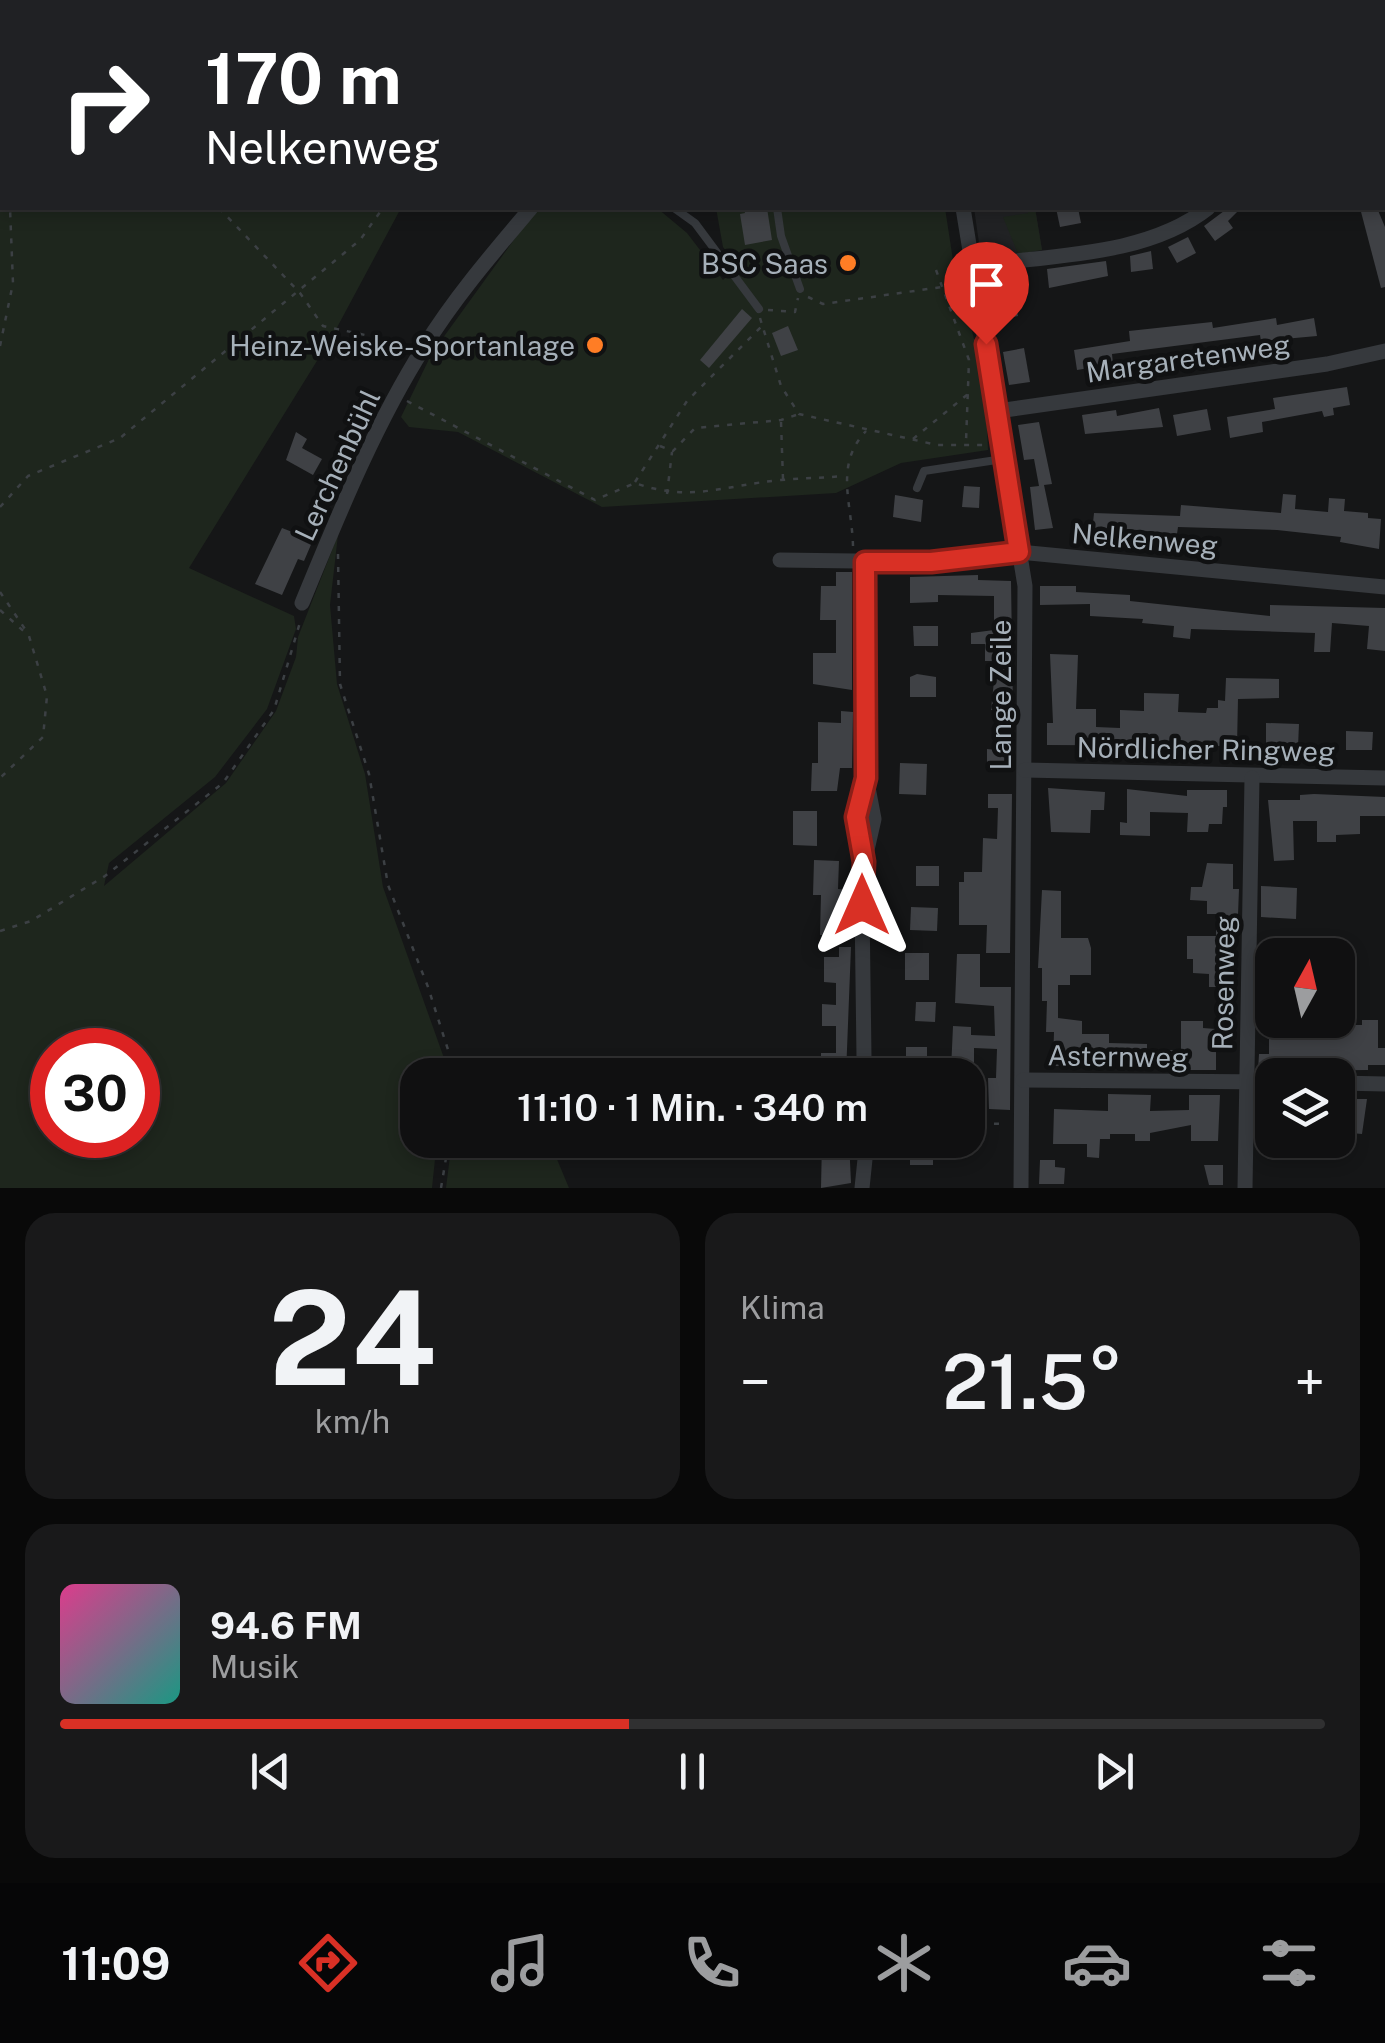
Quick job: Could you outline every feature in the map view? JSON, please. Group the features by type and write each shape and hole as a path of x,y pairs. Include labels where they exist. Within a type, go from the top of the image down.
{"street":[{"name":"Lerchenbühl","path":"302,603 396,396 424,347 466,285 529,210"},
{"name":"Lange Zeile","path":"963,210 1026,586 1021,1188"},
{"path":"972,266 1150,238 1190,222 1205,210"},
{"name":"Margaretenweg","path":"998,411 1327,364 1385,351"},
{"name":"Nelkenweg","path":"780,560 931,562 1019,552 1385,587"},
{"path":"859,562 866,778 874,818 864,862 864,1057"},
{"name":"Nördlicher Ringweg","path":"1025,770 1385,778"},
{"name":"Rosenweg","path":"1245,1188 1252,778"},
{"name":"Asternweg","path":"1023,1080 1255,1082"},
{"path":"1355,1083 1385,1084"},
{"path":"862,1188 863,1158"}],"lane":[{"path":"677,210 695,222 759,309"},
{"path":"778,210 781,236 800,289"},
{"path":"917,488 924,471 1006,452"}],"path":[{"path":"0,346 13,283 10,210"},
{"path":"221,210 300,293 322,326 424,347"},
{"path":"0,507 28,476 120,438 300,293 360,240 382,210"},
{"path":"936,270 969,360 966,443"},
{"path":"799,414 781,386 759,309 795,312 800,289 823,304 942,287"},
{"path":"396,396 595,500 634,484 687,401 762,328"},
{"path":"912,440 969,393"},
{"path":"667,494 672,451 696,428 781,420 799,414 937,445 966,443 1006,452"},
{"path":"781,420 782,480"},
{"path":"859,562 844,476 854,444 867,430"},
{"path":"659,446 672,451"},
{"path":"634,484 667,494 692,496 782,480 844,476"},
{"path":"339,549 340,684 369,774 388,884 428,987 450,1058"},
{"path":"0,592 29,636 47,696 44,737 0,778"},
{"path":"0,931 31,921 105,876 223,783 274,710 300,630 302,603"},
{"path":"0,610 29,636"},
{"path":"985,1123 1022,1124"},
{"path":"441,1188 446,1158"}],"shaded area":[{"path":"0,210 400,210 333,335 189,568 294,616 296,629 267,709 215,777 109,863 104,886 226,783 276,711 296,657 298,637 338,535 330,605 337,684 365,774 383,887 444,1058 400,1058 400,1158 435,1158 432,1188 0,1188"},
{"path":"536,210 659,210 687,233 723,280 738,266 723,247 716,210 945,210 959,299 965,303 985,383 988,450 901,463 836,493 602,507 458,432 409,427 401,417 432,353"},
{"path":"974,210 1035,210 1042,250 981,257"},
{"path":"1035,210 1042,250 1018,254 1003,217"},
{"path":"450,1158 556,1158 569,1188 446,1188"}],"building":[{"path":"744,210 767,210 772,240 745,245 740,214"},
{"path":"1056,210 1078,210 1081,223 1060,227"},
{"path":"1225,210 1239,210 1228,221 1233,228 1215,241 1204,226"},
{"path":"1361,210 1378,210 1385,227 1385,287 1381,288"},
{"path":"1188,237 1196,253 1177,263 1168,247"},
{"path":"1151,251 1153,269 1131,272 1130,256"},
{"path":"1106,261 1108,276 1049,288 1047,269"},
{"path":"1012,282 1018,316 999,320 993,286"},
{"path":"742,309 752,318 709,368 700,360"},
{"path":"1276,318 1277,325 1314,318 1317,336 1261,341 1260,335 1112,354 1113,364 1077,370 1074,350 1130,341 1129,331 1212,322 1213,328"},
{"path":"788,326 798,350 781,356 772,333"},
{"path":"1024,348 1030,382 1009,385 1003,352"},
{"path":"1347,387 1350,405 1333,408 1334,415 1324,417 1322,411 1262,422 1263,432 1230,438 1227,417 1275,409 1273,398"},
{"path":"1159,408 1163,427 1085,434 1082,415 1116,410 1117,416"},
{"path":"1207,409 1211,430 1177,436 1173,415"},
{"path":"1039,422 1052,484 1044,485 1053,528 1035,530 1030,487 1039,486 1034,459 1024,460 1018,425"},
{"path":"296,432 307,439 302,448 322,459 313,475 286,460"},
{"path":"964,486 980,487 979,508 962,507"},
{"path":"1283,494 1296,495 1295,509 1328,512 1329,498 1345,499 1344,511 1368,513 1368,518 1381,519 1379,549 1340,542 1341,537 1277,530 1178,527 1177,534 1127,529 1126,536 1092,533 1094,513 1180,516 1181,505 1281,513"},
{"path":"895,495 923,500 921,522 893,517"},
{"path":"282,528 313,540 304,561 298,559 282,595 255,584"},
{"path":"836,572 852,572 852,690 813,684 813,653 836,653 836,620 820,620 821,586 836,586"},
{"path":"978,575 978,580 1011,581 1013,711 991,710 996,661 985,661 985,644 971,644 971,633 994,630 994,596 938,595 938,602 910,603 910,577"},
{"path":"1040,586 1076,586 1076,592 1130,595 1130,601 1270,616 1270,605 1385,608 1385,651 1367,649 1369,626 1332,623 1330,652 1314,652 1315,633 1191,629 1190,639 1173,637 1174,626 1142,623 1143,619 1090,616 1090,604 1040,605"},
{"path":"913,626 938,626 938,646 914,646"},
{"path":"1050,654 1078,655 1076,709 1096,709 1096,727 1120,728 1120,710 1144,711 1144,693 1179,694 1178,712 1206,713 1207,708 1218,708 1218,700 1225,701 1226,678 1279,679 1279,698 1238,699 1237,746 1047,745 1047,723 1053,723"},
{"path":"910,677 936,677 936,697 910,697"},
{"path":"841,711 853,712 852,768 840,768 837,791 811,791 812,763 818,763 818,722 841,723"},
{"path":"1266,723 1299,724 1298,747 1266,746"},
{"path":"1346,731 1373,732 1372,750 1346,750"},
{"path":"996,737 1012,737 1013,770 987,770 987,749 996,750"},
{"path":"900,763 927,764 926,795 899,794"},
{"path":"1048,788 1105,792 1104,810 1091,810 1090,833 1051,832"},
{"path":"1127,789 1187,796 1187,790 1227,790 1227,807 1223,807 1222,824 1209,824 1208,832 1187,832 1188,813 1150,812 1150,836 1120,835 1120,822 1127,823"},
{"path":"988,794 1012,794 1010,953 986,953 987,925 959,925 959,882 964,882 964,872 982,872 983,838 997,839 998,808 988,808"},
{"path":"1300,795 1385,797 1385,816 1360,816 1360,834 1336,835 1336,842 1317,842 1317,821 1293,821 1294,860 1274,861 1268,800 1300,800"},
{"path":"793,811 817,811 817,846 793,845"},
{"path":"814,860 839,861 838,889 851,890 847,936 820,935 821,895 813,895"},
{"path":"1207,863 1233,864 1233,889 1239,889 1238,915 1232,915 1237,972 1228,971 1228,987 1209,987 1209,974 1193,973 1193,959 1187,959 1187,936 1216,936 1216,914 1207,914 1207,901 1190,900 1191,887 1202,887"},
{"path":"916,866 939,866 939,886 916,886"},
{"path":"1261,886 1297,888 1296,919 1261,917"},
{"path":"1042,890 1061,891 1061,938 1088,938 1091,948 1091,975 1070,975 1070,985 1058,985 1058,1018 1082,1021 1082,1034 1109,1034 1109,1043 1147,1044 1147,1069 1123,1069 1123,1060 1102,1060 1102,1053 1080,1053 1080,1066 1053,1066 1054,1032 1046,1032 1047,1001 1042,1001 1042,968 1038,968"},
{"path":"911,907 938,908 937,931 910,930"},
{"path":"839,947 851,947 847,1058 821,1058 821,1053 836,1053 836,1026 822,1026 822,1004 836,1005 836,983 824,982 824,957 839,957"},
{"path":"905,953 929,953 929,980 905,980"},
{"path":"957,954 980,954 980,987 1011,987 1010,1110 989,1109 988,1078 996,1078 997,1049 974,1048 974,1058 952,1058 953,1026 971,1027 971,1035 995,1036 994,1006 955,1003"},
{"path":"916,1002 936,1002 935,1022 915,1021"},
{"path":"1362,1020 1378,1020 1378,1048 1385,1048 1385,1065 1355,1070 1355,1058 1259,1058 1259,1054 1269,1054 1269,1038 1355,1038 1355,1025 1362,1025"},
{"path":"1181,1021 1203,1021 1203,1028 1216,1029 1216,1070 1187,1070 1187,1062 1169,1062 1169,1050 1181,1050"},
{"path":"906,1047 927,1047 927,1058 906,1058"},
{"path":"1108,1094 1151,1095 1150,1111 1189,1110 1189,1095 1220,1095 1218,1141 1191,1141 1191,1125 1150,1133 1150,1141 1135,1141 1135,1134 1110,1134 1110,1139 1100,1139 1099,1158 1087,1157 1087,1144 1053,1144 1054,1109 1108,1111"},
{"path":"1355,1099 1367,1099 1362,1134 1355,1133"},
{"path":"822,1158 850,1158 851,1183 821,1188"},
{"path":"910,1158 933,1158 933,1165 910,1165"},
{"path":"1040,1160 1055,1160 1055,1167 1065,1168 1064,1184 1039,1184"},
{"path":"1204,1165 1223,1165 1223,1185 1209,1185"}],"place":[{"name":"BSC Saas","path":"848,263"},
{"name":"Heinz-Weiske-Sportanlage","path":"595,345"}],"route":[{"path":"862,905 864,862 856,817 866,778 865,562 931,562 1019,552 986,344"}]}
